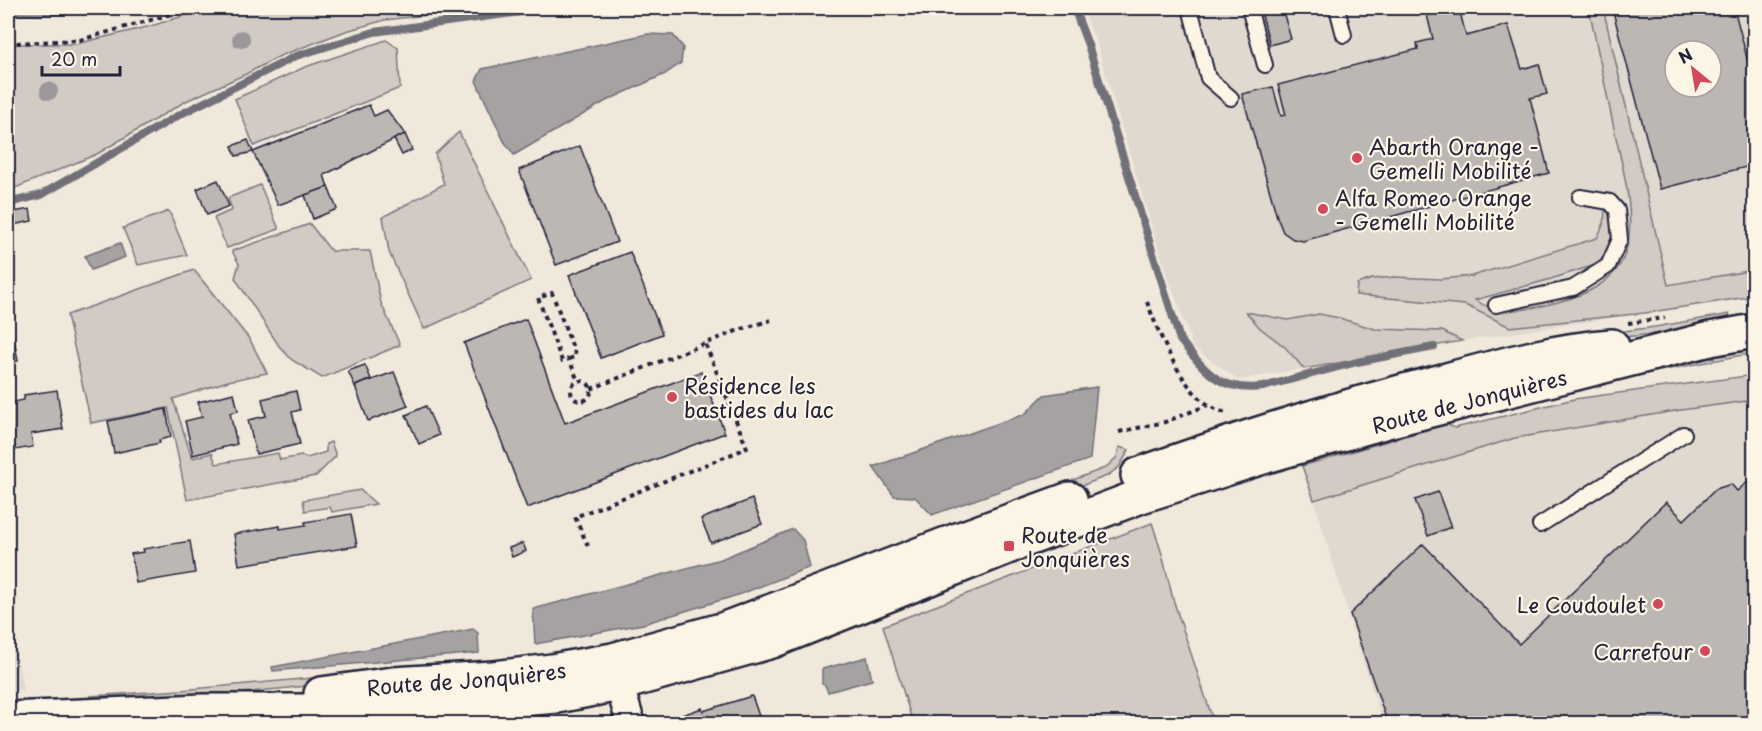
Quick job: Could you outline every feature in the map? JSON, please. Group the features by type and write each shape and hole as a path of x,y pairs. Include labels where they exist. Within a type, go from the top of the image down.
{"main road":[{"name":"Route de Jonquières","path":"8,720 203,711 374,711 556,696 619,684 772,642 1141,496 1266,456 1391,420 1710,339 1755,331"},
{"name":"Route de Jonquières","path":"203,711 393,684 492,678 613,660 725,629 944,545 1362,401 1498,366 1588,347 1710,339"},
{"path":"1179,463 1204,468 1266,456"},
{"path":"577,667 584,674 596,678 608,675 619,684"},
{"path":"492,678 498,689 512,690 528,698"}],"street":[{"name":"Route de Jonquières","path":"1025,540 1053,516 1157,480 1179,463"},
{"name":"Route de Jonquières","path":"619,684 625,674 635,668 699,651 725,629"},
{"path":"619,684 631,723"}],"lane":[{"path":"1190,8 1208,78 1231,98"},
{"path":"1249,8 1265,65"},
{"path":"1337,8 1344,35"},
{"path":"1496,305 1573,288 1608,266 1620,239 1617,210 1610,202 1580,197"},
{"path":"1540,525 1684,434"}],"path":[{"path":"8,40 16,42 81,40 193,8"},
{"path":"552,293 576,356 569,359 562,361 538,298 552,293"},
{"path":"591,389 705,343 771,320"},
{"path":"588,546 575,517 747,448 705,343"},
{"path":"569,359 578,381"},
{"path":"578,381 585,381 591,389 590,395 585,400 575,399 571,394 571,387 578,381"},
{"path":"1119,432 1165,422 1208,405"}],"shaded area":[{"path":"8,8 94,8 62,14 40,14 8,13"},
{"path":"209,8 486,8 385,20 346,31 280,56 186,101 97,154 8,191 8,44 76,44 151,26"},
{"path":"1082,8 1754,8 1754,296 1462,341 1238,380 1193,347 1157,244 1096,42"},
{"path":"1589,8 1603,8 1668,285 1754,270 1754,296 1645,313 1510,327 1465,305 1356,295 1357,284 1372,279 1394,277 1440,279 1472,276 1597,238 1604,223 1605,208 1610,214 1613,232 1608,250 1598,264 1475,300 1505,310 1537,307 1588,291 1614,273 1625,254 1629,239 1629,206 1624,172"},
{"path":"648,34 673,35 683,47 681,63 665,74 606,101 514,155 504,141 476,81 482,69"},
{"path":"386,40 398,48 400,88 254,146 235,99 305,67"},
{"path":"459,132 531,280 424,329 389,252 383,217 444,184 435,154"},
{"path":"260,185 279,229 227,248 214,218 232,210 228,198"},
{"path":"169,211 187,255 138,265 123,228"},
{"path":"310,224 331,251 370,251 381,303 400,345 322,378 292,360 279,346 235,278 239,264 232,251"},
{"path":"120,243 125,257 91,270 85,256"},
{"path":"194,270 250,340 267,373 228,381 173,399 192,458 212,453 216,464 278,453 280,460 301,456 307,458 326,452 326,444 331,442 336,456 316,476 187,500 168,408 91,423 67,315"},
{"path":"1246,312 1288,320 1319,314 1375,329 1442,331 1462,341 1304,369 1285,347 1260,328"},
{"path":"1729,314 1731,320 1665,333 1603,339 1609,333"},
{"path":"1754,345 1754,353 1551,392"},
{"path":"1754,375 1754,400 1515,438 1314,500 1302,466 1446,424 1455,428 1574,399"},
{"path":"1097,387 1090,459 932,515 915,497 894,496 873,467 1025,414 1044,395"},
{"path":"1754,400 1754,723 1383,723 1314,500 1515,438"},
{"path":"1119,447 1129,450 1119,467 1107,476 949,526 1105,468 1117,457"},
{"path":"360,490 376,504 332,512 330,507 305,511 303,500"},
{"path":"1152,523 1173,599 1214,723 913,723 883,626"},
{"path":"793,529 803,540 810,567 741,594 643,624 535,644 533,609 721,559"},
{"path":"8,605 23,690 8,690"},
{"path":"473,629 478,633 479,653 273,671 272,667"},
{"path":"867,657 872,680 828,692 822,684 822,669"},
{"path":"323,677 326,684 193,698 90,704 90,696"},
{"path":"547,715 548,720 617,717 617,724 377,724"}],"building":[{"path":"1260,8 1282,8 1291,39 1270,45"},
{"path":"1459,8 1466,36 1508,25 1522,69 1539,64 1547,94 1530,98 1549,173 1303,241 1293,239 1283,232 1242,94 1273,87 1281,116 1286,115 1278,85 1418,49 1417,43 1433,39 1427,15"},
{"path":"1612,8 1734,8 1754,85 1754,165 1660,189"},
{"path":"369,105 374,116 387,110 405,134 324,175 328,187 278,205 253,152"},
{"path":"405,134 412,150 402,155 394,139"},
{"path":"248,140 253,152 236,156 232,146"},
{"path":"580,146 617,242 556,265 519,170"},
{"path":"218,180 229,206 207,215 197,189"},
{"path":"328,187 337,209 313,219 305,195"},
{"path":"30,209 32,221 8,226 8,213"},
{"path":"630,252 662,334 601,358 569,275"},
{"path":"8,305 18,361 8,362"},
{"name":"Résidence les bastides du lac","path":"526,319 565,423 701,372 725,433 527,508 464,343"},
{"path":"365,365 371,379 355,386 348,371"},
{"path":"394,372 408,406 368,421 355,386"},
{"path":"57,390 63,429 31,434 33,447 15,450 8,403 24,400 24,395"},
{"path":"296,391 300,410 292,412 300,444 256,454 248,420 266,416 262,399"},
{"path":"234,393 238,411 230,413 237,444 193,455 185,421 202,417 198,402"},
{"path":"426,406 439,435 419,444 406,415"},
{"path":"166,409 171,437 159,440 160,443 114,453 108,421"},
{"name":"Le Coudoulet","path":"1751,479 1754,482 1754,724 1388,724 1350,614 1423,544 1519,644 1666,502 1684,520 1716,489 1731,484 1737,491"},
{"path":"1438,492 1451,527 1428,536 1415,500"},
{"path":"752,499 762,524 711,543 701,519"},
{"path":"351,514 357,546 239,565 234,534 280,526 280,529 306,525 305,522"},
{"path":"190,541 195,573 136,583 131,554 144,552 143,549"},
{"path":"523,543 526,551 512,557 509,548"},
{"path":"752,696 759,716 741,722 742,724 669,724 668,720 702,708 703,711"}],"waterway":[{"path":"8,203 41,195 179,115 296,56 374,32 550,8"},
{"path":"1074,8 1088,45 1180,340 1206,370 1214,377 1235,386 1263,387 1357,362 1434,347"}],"place":[{"name":"Abarth Orange - Gemelli Mobilité","path":"1357,158"},
{"name":"Alfa Romeo Orange - Gemelli Mobilité","path":"1323,209"},
{"name":"Résidence les bastides du lac","path":"672,397"},
{"name":"Route de Jonquières","path":"1009,546"},
{"name":"Le Coudoulet","path":"1658,604"},
{"name":"Carrefour","path":"1705,651"}]}
